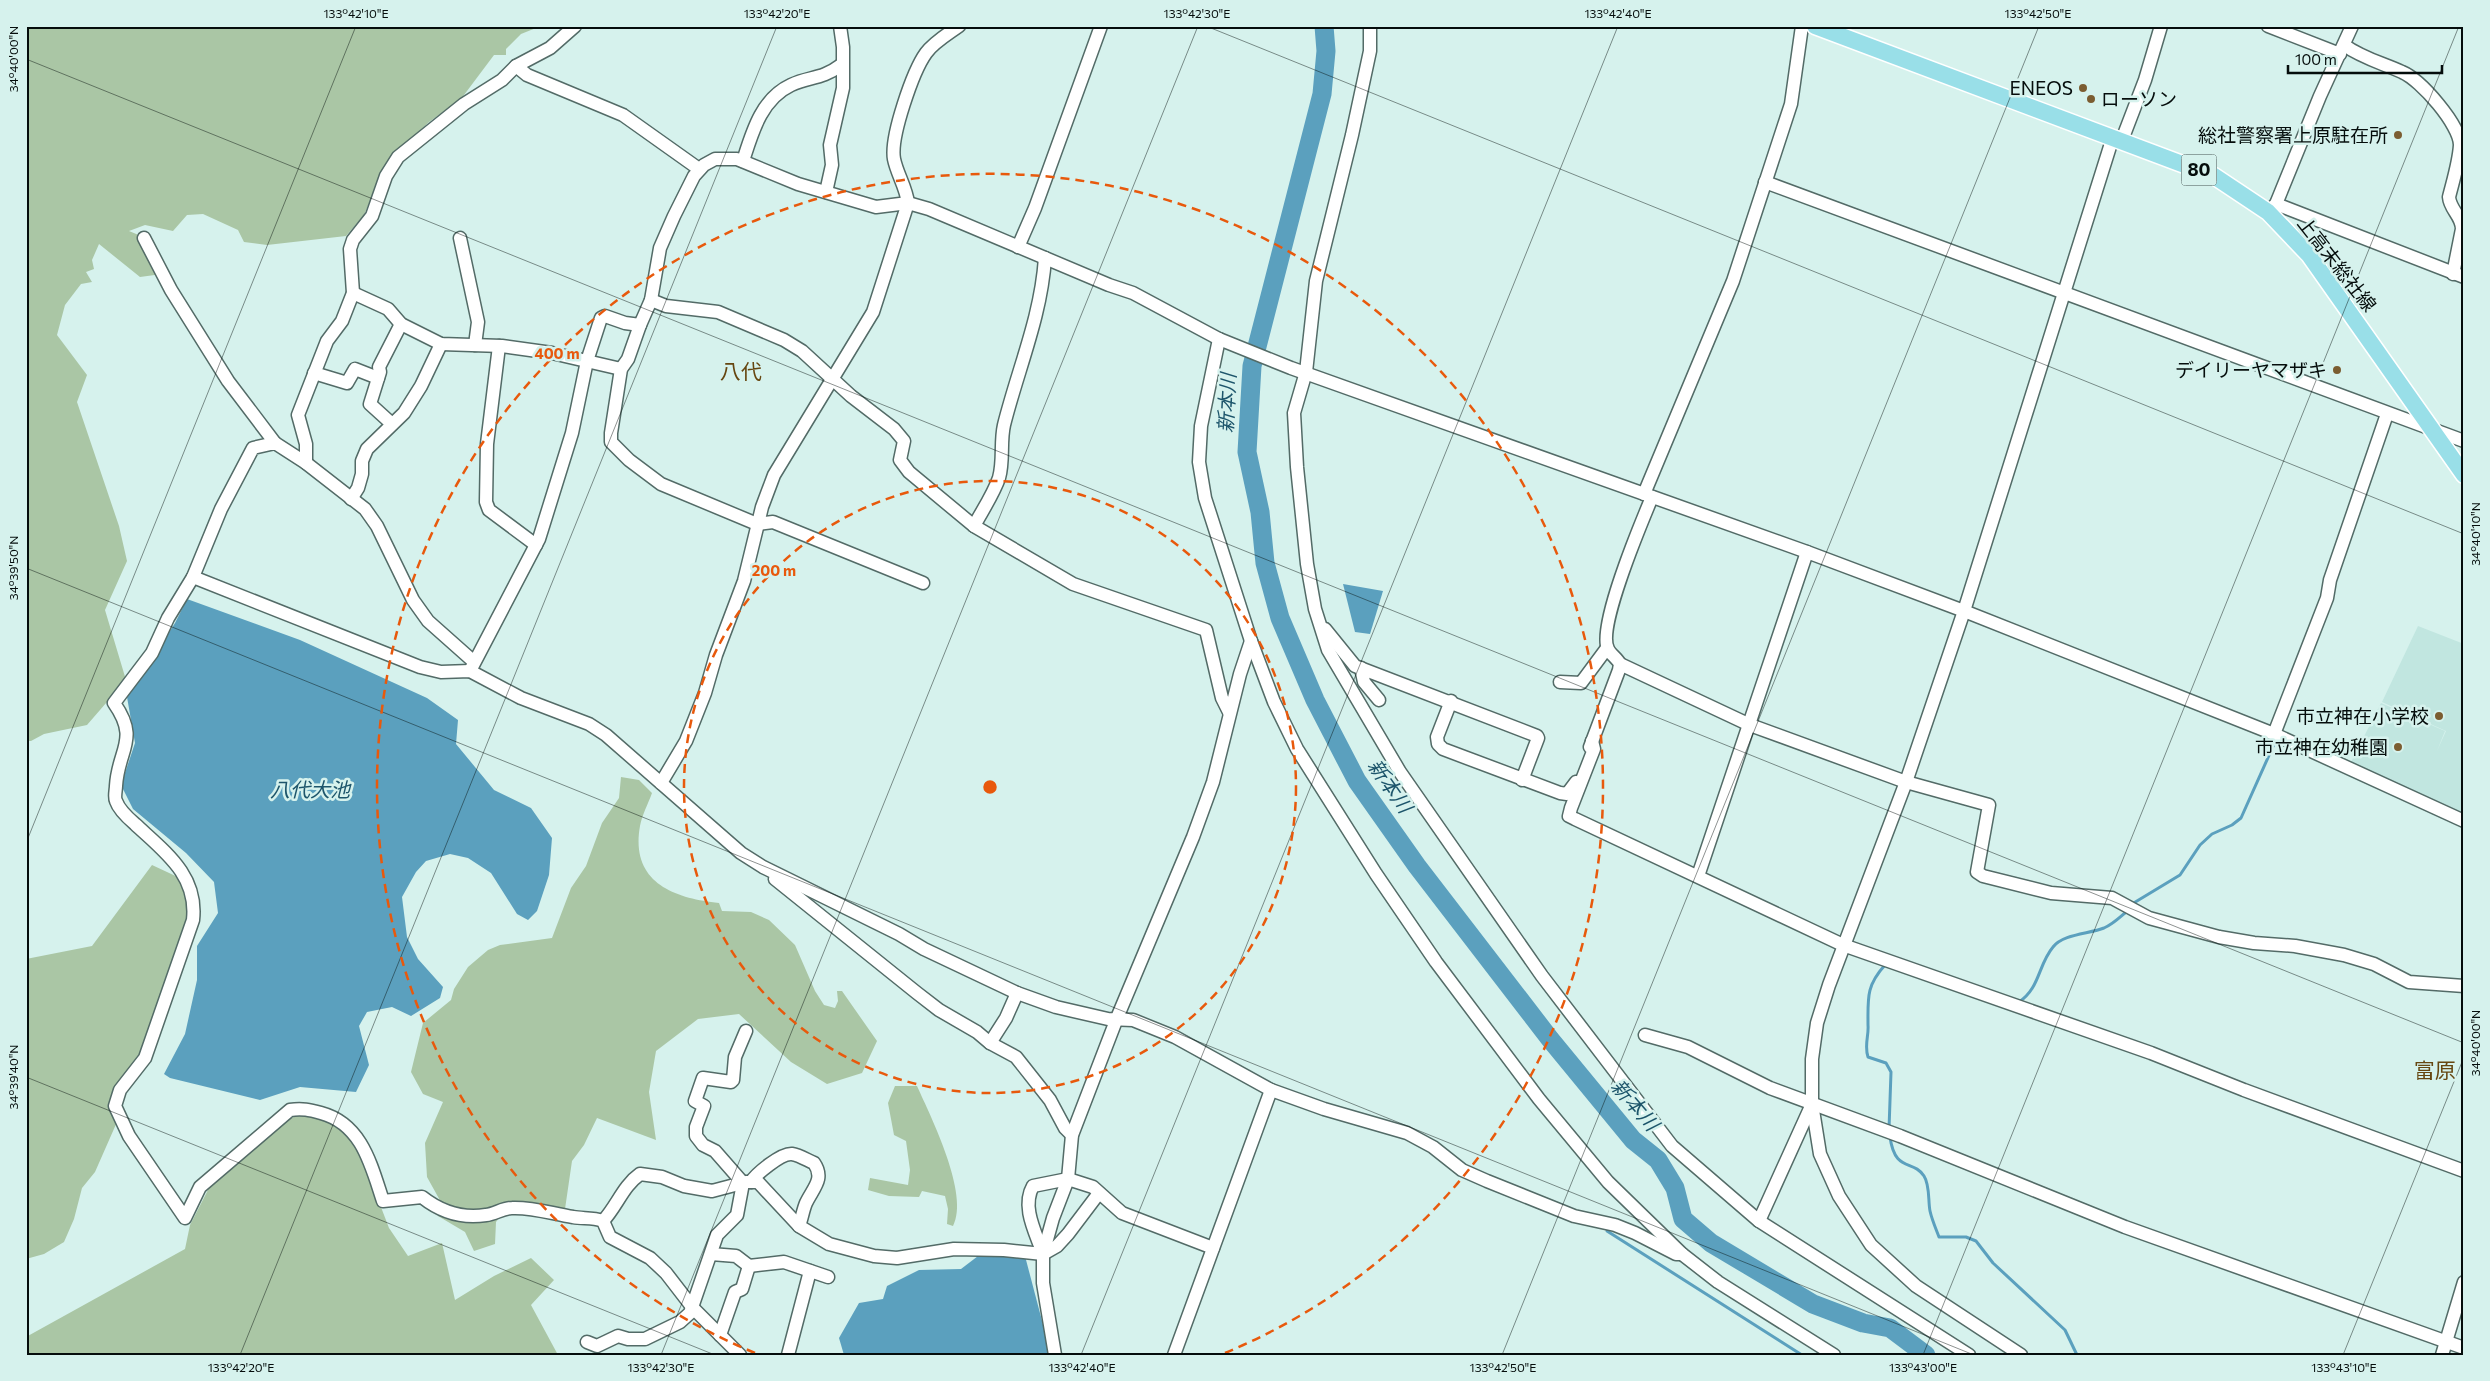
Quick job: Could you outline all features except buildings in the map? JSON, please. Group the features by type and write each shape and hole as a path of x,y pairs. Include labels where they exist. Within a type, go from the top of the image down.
{"main road":[{"name":"上高末総社線","path":"1815,26 2214,176 2272,208 2309,255 2464,476"}],"street":[{"path":"306,463 306,444 298,415 327,341 342,321 353,292 350,249 358,232 372,216 390,167 398,157 464,104 502,80 516,66 550,48 575,26"},
{"path":"826,192 832,165 830,145 843,88 841,65 843,47 840,26"},
{"path":"661,783 686,741 705,693 716,655 744,581 758,524 774,475 873,312 908,203 907,194 893,158 894,138 916,69 927,51 959,26"},
{"path":"1018,247 1035,208 1101,26"},
{"path":"1370,26 1370,51 1316,280 1306,372 1294,413 1297,467 1307,564 1320,625 1328,650 1400,772 1542,976 1672,1146 1759,1221 1969,1355"},
{"path":"1560,682 1581,683 1607,648 1607,635 1619,581 1648,495 1733,281 1791,104 1802,26"},
{"path":"2021,1355 1916,1286 1871,1245 1839,1196 1820,1154 1812,1104 1812,1060 1817,1023 1844,945 1906,782 1964,611 2065,292 2118,139 2145,80 2161,26"},
{"path":"2268,26 2342,49 2354,52 2405,73 2420,84 2461,133 2449,197 2450,205 2462,222 2458,275 2272,208 2342,49 2352,26"},
{"path":"743,161 754,130 764,109 771,100 791,84 830,73 841,65"},
{"path":"516,66 527,75 623,115 700,169"},
{"path":"923,583 773,522 758,524 661,484 629,460 611,442 622,369 628,359 650,300 660,248 694,176 700,169 715,159 737,159 798,184 876,207 908,203 1133,293 1223,341 1291,368 1807,552 1964,611 2274,734 2464,821"},
{"path":"1765,182 2464,442"},
{"path":"144,238 171,290 228,381 275,443 306,463 365,509 377,526 413,600 428,620 472,666 521,698 589,724 606,735 742,854 774,872 847,907 941,958 1017,993 1056,1007 1108,1019 1134,1020 1175,1037 1271,1090 1324,1109 1407,1133 1428,1143 1462,1170 1487,1182 1574,1216 1622,1228 1676,1254 1682,1254"},
{"path":"460,238 478,322 475,345"},
{"path":"974,526 999,478 1003,456 1003,427 1041,299 1045,258"},
{"path":"353,292 388,310 401,324 441,344 499,346 622,369"},
{"path":"650,300 666,306 718,312 784,340 802,351 894,429 904,441 900,460 909,472 974,526 1082,588 1206,630 1222,698 1229,712"},
{"path":"193,577 420,667 440,672 472,666 536,545 572,433 587,361 601,318 605,316 625,323 640,325"},
{"path":"392,424 370,404 378,378 378,367 401,324"},
{"path":"1223,341 1201,426 1199,462 1205,498 1251,641 1274,702 1298,749 1356,842 1436,962 1527,1084 1584,1155 1608,1182 1682,1254 1718,1282 1834,1355"},
{"path":"351,499 358,488 362,474 362,461 367,449 404,413 413,401 441,344"},
{"path":"499,346 487,444 486,502 490,510 536,545"},
{"path":"314,373 347,383 355,369 378,378"},
{"path":"2274,734 2327,598 2330,580 2387,414"},
{"path":"275,443 254,448 221,509 193,577 168,618 152,652 114,703 122,715 128,738 116,782 115,800 124,813 162,849 185,876 191,886 195,909 194,920 145,1058 120,1090 115,1106 129,1136 185,1218 200,1187 290,1110 303,1108 332,1116 350,1128 364,1147 383,1201 422,1196 438,1209 459,1216 487,1215 510,1208 539,1210 575,1218 591,1217 603,1221 610,1237 650,1258 666,1273 693,1308 740,1355"},
{"path":"1698,876 1807,552"},
{"path":"1320,625 1347,658 1361,668 1451,701 1537,736 1538,738 1522,780"},
{"path":"1055,1355 1052,1324 1043,1283 1043,1254 1053,1218 1068,1179 1072,1135 1117,1018 1197,828 1213,782 1229,712 1251,641"},
{"path":"1607,648 1620,664 1750,725 1906,782 1989,805 1977,872 1983,876 2052,892 2112,898 2149,918 2219,937 2295,946 2344,955 2374,964 2410,982 2464,986"},
{"path":"1451,701 1437,737 1438,744 1443,749 1522,780 1567,794 1573,788 1620,664"},
{"path":"1361,668 1364,682 1379,700"},
{"path":"1592,740 1594,749 1569,816 1844,945 2151,1052 2244,1090 2464,1171"},
{"path":"774,872 775,879 917,994 939,1010 977,1032 990,1043 1016,1057 1050,1100 1064,1128 1072,1135"},
{"path":"990,1043 1006,1018 1017,993"},
{"path":"746,1031 735,1057 733,1080 731,1082 703,1078 695,1101 704,1106 696,1127 696,1136 703,1146 715,1151 747,1183"},
{"path":"1645,1035 1688,1047 1770,1088 1900,1136 2125,1227 2464,1348"},
{"path":"1174,1355 1271,1090"},
{"path":"1759,1221 1812,1104"},
{"path":"587,1342 597,1346 618,1336 628,1339 645,1339 680,1322 693,1308 717,1235 737,1215 747,1183 756,1174 785,1154 792,1154 814,1163 819,1172 818,1183 807,1201 798,1226"},
{"path":"603,1221 621,1198 629,1182 640,1174 662,1177 684,1186 712,1191 758,1182 798,1226 829,1244 874,1256 897,1258 954,1249 1004,1250 1043,1254 1057,1246 1099,1193"},
{"path":"1043,1254 1032,1224 1029,1193 1033,1186 1068,1179 1093,1187 1122,1213 1213,1248"},
{"path":"711,1254 736,1256 749,1266 784,1262 828,1277"},
{"path":"720,1335 735,1292 742,1289 749,1266"},
{"path":"788,1355 810,1271"},
{"path":"2442,1355 2448,1342 2464,1282"}],"shaded area":[{"name":"市立神在小学校","path":"2418,626 2464,644 2464,814 2351,762 2381,703 2445,731 2437,751 2446,731 2382,702"}],"green space":[{"path":"26,26 541,26 521,34 506,49 506,55 494,55 461,99 429,122 386,163 364,215 346,236 267,245 244,242 238,230 203,214 187,215 173,231 145,225 129,231 141,236 162,274 140,277 99,244 92,260 94,269 86,272 92,282 81,284 65,305 57,335 87,375 77,402 119,526 127,561 105,610 126,680 87,725 44,734 31,741 26,741"},
{"path":"621,777 639,780 652,793 640,826 639,845 642,861 648,874 658,884 671,891 702,901 719,903 722,911 751,912 769,920 795,945 815,991 824,1005 835,1008 838,1001 837,991 842,991 877,1041 862,1073 827,1084 791,1062 739,1014 698,1019 656,1051 649,1092 656,1140 597,1118 584,1145 572,1161 565,1209 510,1204 496,1222 495,1244 474,1251 465,1232 438,1216 442,1204 427,1177 425,1143 443,1102 423,1094 411,1072 423,1023 451,1000 454,989 468,967 488,950 500,945 552,938 571,888 586,866 602,823 619,798"},
{"path":"152,865 182,879 192,901 188,918 143,1049 119,1082 117,1122 95,1172 82,1188 74,1219 64,1242 44,1254 26,1259 26,959 92,946"},
{"path":"895,1086 917,1086 939,1136 947,1156 957,1195 957,1212 953,1226 947,1224 948,1209 945,1196 922,1191 919,1197 889,1196 868,1190 870,1178 908,1185 910,1170 906,1141 894,1135 888,1103"},
{"path":"301,1114 327,1119 356,1142 389,1228 408,1256 442,1243 455,1300 494,1276 531,1258 554,1280 531,1305 558,1355 26,1355 26,1337 185,1249 190,1225 210,1186 289,1119"}],"water":[{"path":"1343,584 1383,591 1370,634 1355,632"},
{"name":"八代大池","path":"187,599 300,640 427,698 458,720 456,744 494,790 531,808 552,838 549,875 537,911 528,920 517,914 491,873 468,858 450,854 426,861 416,872 402,897 407,937 418,959 443,987 440,998 411,1016 392,1007 367,1012 359,1026 369,1065 356,1092 300,1087 260,1100 170,1078 164,1074 185,1034 197,980 197,946 218,913 214,882 186,853 133,809 121,785 135,743 127,697 175,623"},
{"path":"982,1253 1025,1256 1051,1355 844,1355 839,1338 859,1303 883,1299 887,1286 919,1270 961,1269"}],"waterway":[{"name":"新本川","path":"1324,26 1326,51 1322,94 1252,366 1247,452 1260,512 1265,563 1280,618 1315,700 1357,781 1417,866 1550,1039 1633,1140 1658,1160 1675,1188 1683,1219 1711,1243 1813,1304 1863,1323 1890,1328 1926,1355"},
{"path":"2132,904 2180,875 2200,845 2212,834 2232,825 2241,818 2275,742"},
{"path":"2019,1002 2031,990 2044,961 2057,943 2063,939 2104,928 2126,912"},
{"path":"1885,965 1874,979 1869,993 1866,1048 1868,1057 1886,1063 1891,1072 1889,1129"},
{"path":"1890,1137 1892,1148 1900,1161 1920,1171 1926,1180 1930,1211 1939,1237 1966,1237 1976,1241 1993,1263 2065,1330 2077,1355"},
{"path":"1607,1231 1802,1355"}],"place":[{"name":"ENEOS","path":"2083,88"},
{"name":"ローソン","path":"2091,99"},
{"name":"総社警察署上原駐在所","path":"2398,135"},
{"name":"デイリーヤマザキ","path":"2337,370"},
{"name":"市立神在小学校","path":"2439,716"},
{"name":"市立神在幼稚園","path":"2398,747"}],"district":[{"name":"八代","path":"741,372"},
{"name":"富原","path":"2435,1071"}]}
